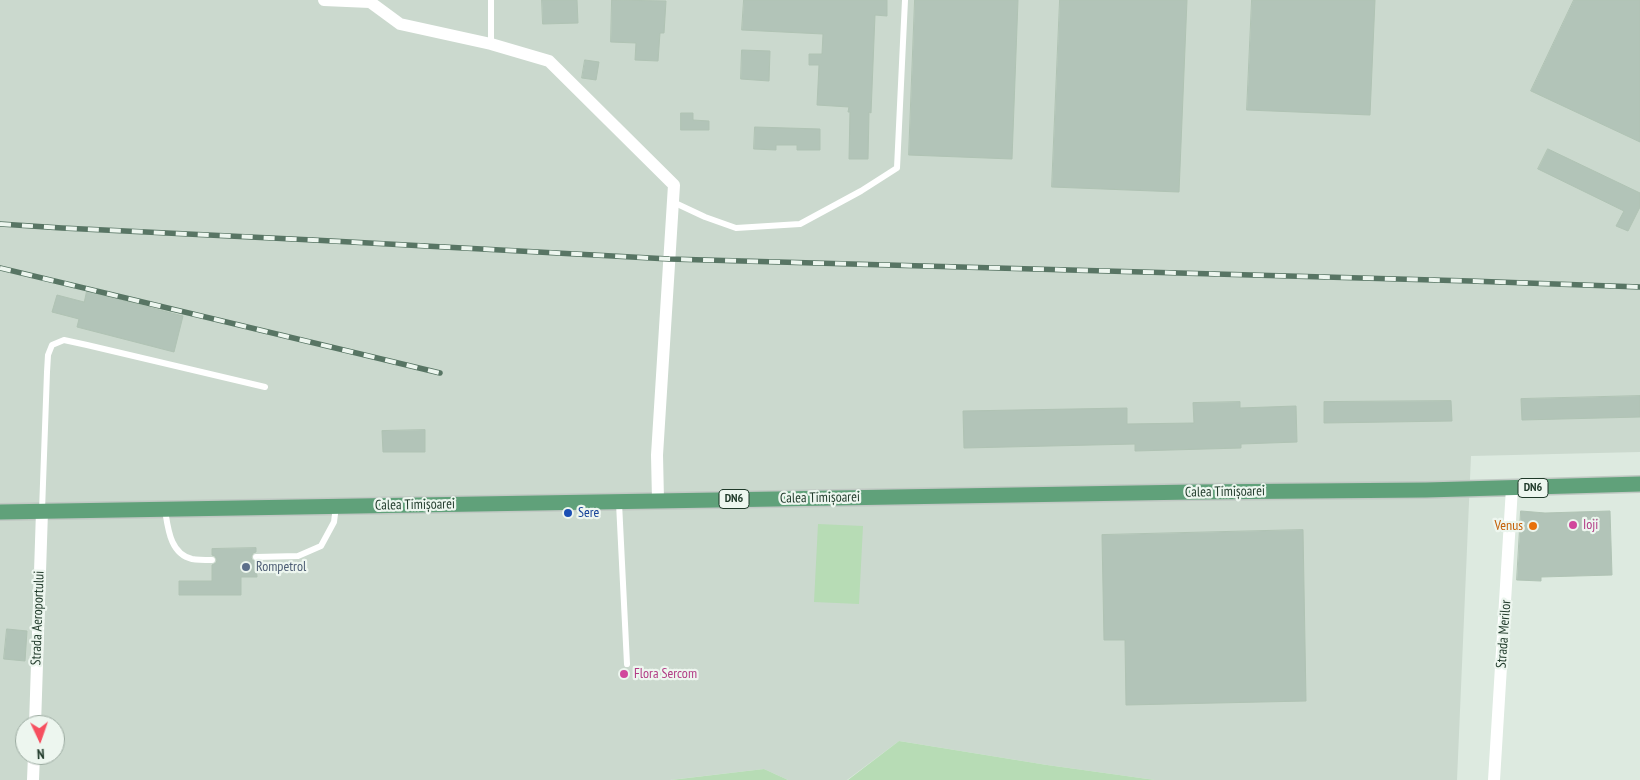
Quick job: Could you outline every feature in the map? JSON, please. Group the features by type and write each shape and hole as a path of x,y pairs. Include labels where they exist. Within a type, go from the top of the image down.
{"main road":[{"name":"Calea Timișoarei","path":"0,512 658,500 1512,488 1640,484"}],"street":[{"path":"324,0 370,2 400,24 491,44 549,60 674,184 657,455 658,500"},
{"name":"Strada Merilor","path":"1494,780 1512,488"},
{"name":"Strada Aeroportului","path":"35,715 42,511"},
{"path":"33,780 34,765"}],"lane":[{"path":"491,0 491,44"},
{"path":"673,202 705,217 736,228 800,224 862,191 896,168 904,0"},
{"path":"42,511 48,355 52,345 64,340 87,344 265,387"},
{"path":"619,501 627,664"},
{"path":"256,557 298,556 321,546 334,522 336,506"},
{"path":"165,509 168,528 175,549 190,559 212,560"}],"shaded area":[{"path":"0,0 1640,0 1640,452 1471,456 1457,780 1155,780 899,741 847,780 788,780 764,769 670,780 0,780"}],"green space":[{"path":"818,524 863,526 859,604 814,602"},
{"path":"899,741 1047,765 1155,780 848,780"},
{"path":"764,769 788,780 671,780"}],"building":[{"path":"542,0 577,0 578,23 543,24"},
{"path":"612,0 666,1 664,33 660,33 658,61 635,60 636,43 611,42"},
{"path":"744,0 887,0 887,16 875,15 868,159 849,159 849,107 817,105 819,65 809,65 809,54 822,54 823,34 742,30"},
{"path":"915,0 1018,0 1012,159 909,155"},
{"path":"1060,0 1187,0 1179,192 1052,187"},
{"path":"1252,0 1375,0 1370,115 1247,110"},
{"path":"1574,0 1640,0 1640,142 1531,91"},
{"path":"742,50 770,51 769,81 741,79"},
{"path":"585,60 599,62 596,80 582,78"},
{"path":"681,113 693,113 693,120 709,121 709,130 681,130"},
{"path":"755,127 820,129 820,150 797,150 797,145 776,145 776,150 754,149"},
{"path":"1548,149 1640,193 1640,207 1628,231 1616,226 1624,211 1538,169"},
{"path":"87,291 183,316 174,352 77,327 79,319 52,312 57,295 84,302"},
{"path":"1640,396 1640,417 1522,420 1521,399"},
{"path":"1451,401 1452,421 1324,423 1324,402"},
{"path":"1240,402 1240,408 1296,406 1297,442 1241,444 1241,448 1135,451 1135,444 964,448 963,411 1127,408 1127,424 1194,423 1193,403"},
{"path":"425,430 425,452 383,452 382,431"},
{"path":"1521,511 1545,513 1610,511 1612,575 1541,577 1541,581 1517,580"},
{"path":"1303,530 1306,701 1126,705 1125,640 1104,640 1102,535"},
{"path":"256,548 256,552 251,557 256,562 257,577 241,577 241,595 179,595 179,581 212,581 212,565 217,560 212,555 212,549"},
{"path":"7,629 27,631 25,661 4,659"}],"railway":[{"path":"0,224 669,259 1640,287"},
{"path":"0,268 440,373"}],"place":[{"name":"Sere","path":"568,513"},
{"name":"Ioji","path":"1573,525"},
{"name":"Venus","path":"1533,526"},
{"name":"Rompetrol","path":"246,567"},
{"name":"Flora Sercom","path":"624,674"}]}
